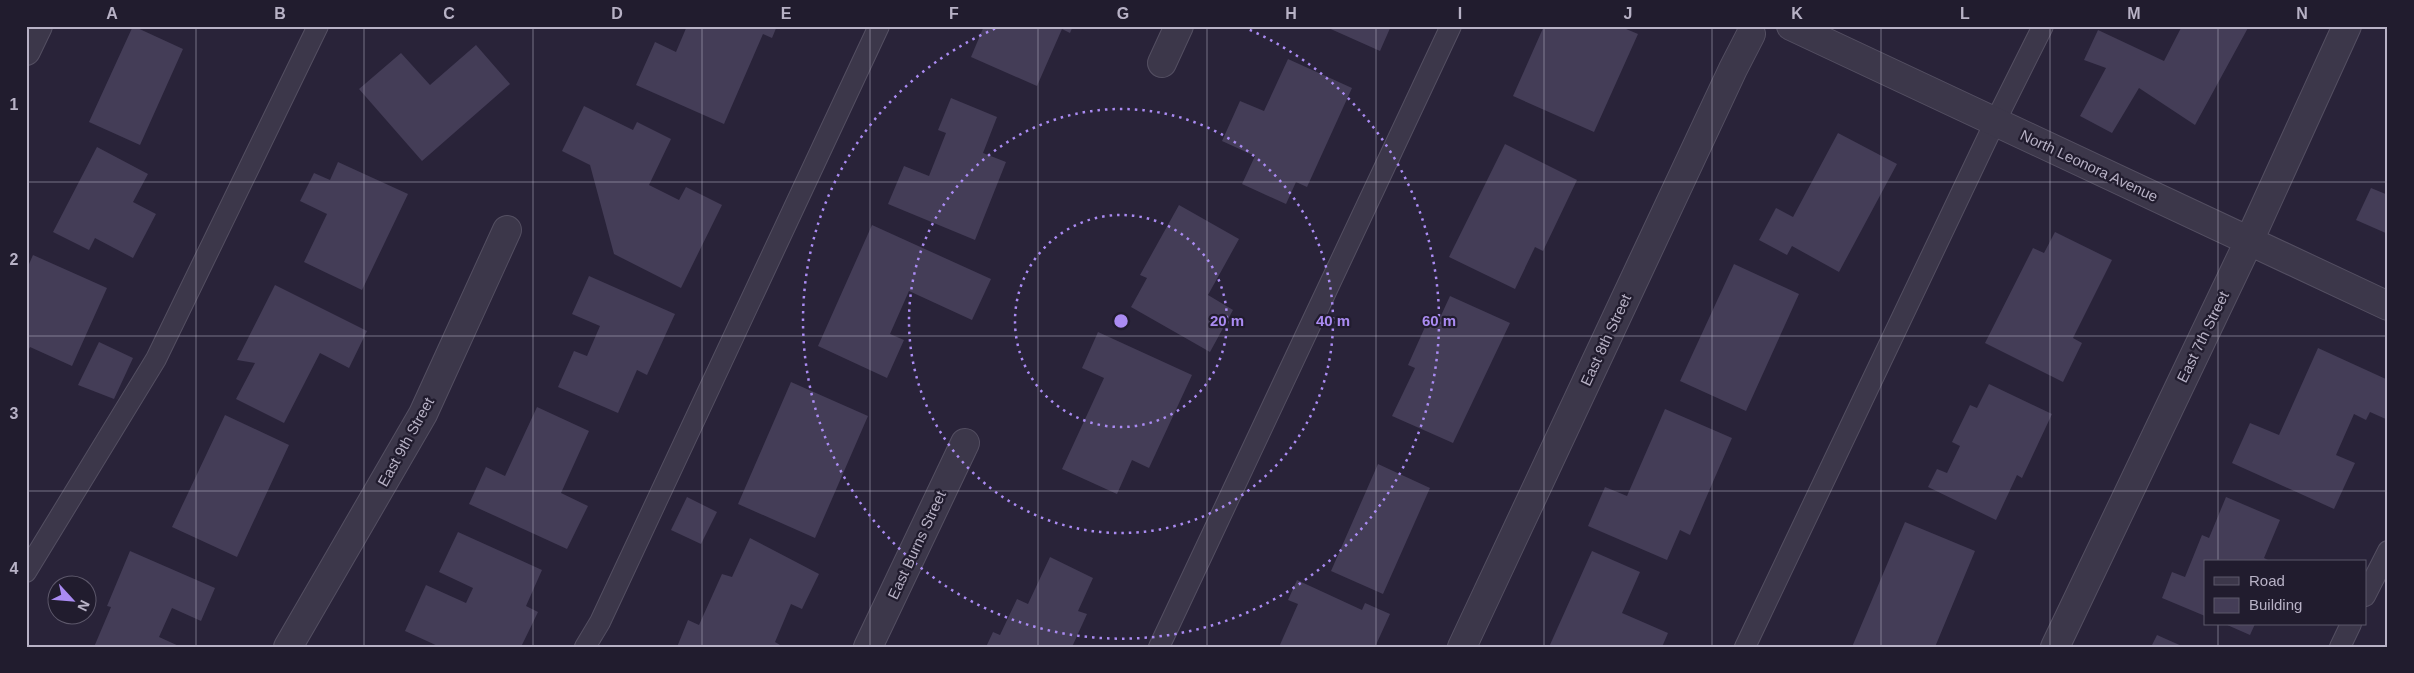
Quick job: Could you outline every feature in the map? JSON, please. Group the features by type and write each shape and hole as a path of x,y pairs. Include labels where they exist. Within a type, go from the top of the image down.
{"street":[{"path":"26,51 38,26"},
{"path":"1162,63 1179,26"},
{"path":"1746,30 1766,35 1780,26"},
{"name":"North Leonora Avenue","path":"1791,26 2388,306"},
{"name":"East 7th Street","path":"2055,647 2249,241 2347,26"},
{"name":"East 8th Street","path":"1462,647 1733,69 1746,30"},
{"name":"East 9th Street","path":"288,647 423,414 508,230"},
{"name":"East Burns Street","path":"868,647 965,442"}],"lane":[{"path":"26,572 156,359 318,26"},
{"path":"585,647 600,622 879,26"},
{"path":"1159,647 1451,26"},
{"path":"1745,647 1995,122 2043,26"},
{"path":"2366,594 2388,551"},
{"path":"2340,647 2351,626"}],"building":[{"path":"133,26 183,49 140,145 89,122"},
{"path":"687,26 777,26 772,38 763,34 724,124 636,85 655,42 676,52"},
{"path":"984,26 1073,26 1070,33 1062,29 1037,86 971,57"},
{"path":"1324,26 1391,26 1380,51"},
{"path":"1544,26 1619,26 1638,34 1594,132 1513,96"},
{"path":"2182,26 2249,26 2195,125 2139,88 2112,133 2080,116 2106,68 2084,60 2098,30 2164,61"},
{"path":"476,45 510,84 422,161 359,89 401,53 430,85"},
{"path":"1288,59 1352,88 1307,187 1296,182 1286,204 1242,184 1255,156 1222,141 1240,101 1264,111"},
{"path":"951,98 997,117 983,153 1006,162 975,240 888,204 904,166 929,176 946,133 938,130"},
{"path":"584,106 633,130 637,122 671,139 649,185 679,200 686,187 722,205 681,288 614,254 590,165 562,151"},
{"path":"1838,133 1897,164 1839,272 1792,246 1787,255 1759,240 1776,208 1793,217"},
{"path":"1505,144 1577,180 1543,251 1535,247 1515,289 1449,257"},
{"path":"97,147 148,174 133,202 156,214 133,258 95,238 89,250 53,232"},
{"path":"338,162 408,194 362,290 304,262 327,214 300,201 314,173 330,180"},
{"path":"2371,188 2388,195 2388,234 2356,220"},
{"path":"1179,205 1239,239 1208,295 1233,310 1210,352 1131,307 1147,278 1140,275"},
{"path":"872,225 991,279 972,320 909,291 890,334 904,340 887,378 818,346"},
{"path":"2055,232 2112,260 2073,338 2082,343 2063,382 1985,343 2033,248 2044,253"},
{"path":"33,255 107,288 72,366 30,347 26,355 26,271"},
{"path":"1734,264 1799,294 1746,411 1680,381"},
{"path":"589,276 675,314 647,375 637,370 618,413 558,387 574,351 587,356 600,326 572,314"},
{"path":"275,285 367,331 349,368 320,353 284,423 236,399 255,363 237,360"},
{"path":"1450,296 1510,323 1453,443 1392,416 1415,368 1408,365 1429,318 1438,322"},
{"path":"1098,332 1192,375 1149,468 1132,460 1117,494 1062,469 1104,378 1082,368"},
{"path":"99,342 133,358 114,399 78,385"},
{"path":"2318,348 2388,380 2388,420 2370,412 2366,420 2354,414 2336,455 2355,463 2334,509 2232,463 2250,423 2279,435"},
{"path":"791,382 868,416 815,538 738,504"},
{"path":"1989,384 2052,414 2022,478 2017,475 1996,520 1928,487 1937,469 1947,473 1960,446 1952,442 1970,405 1977,408"},
{"path":"537,407 589,431 561,493 588,506 567,549 469,504 486,467 505,476"},
{"path":"1665,409 1732,438 1690,535 1680,530 1667,560 1588,526 1605,487 1627,496"},
{"path":"225,415 289,445 237,557 172,527"},
{"path":"1378,464 1430,488 1383,594 1331,571"},
{"path":"687,497 717,512 701,544 671,530"},
{"path":"2226,497 2280,520 2264,558 2268,560 2204,560 2204,616 2162,598 2172,572 2185,577 2202,535 2209,538"},
{"path":"1905,522 1975,551 1935,647 1852,647"},
{"path":"458,532 542,570 526,606 538,612 521,647 440,647 405,631 426,585 466,603 473,588 439,572"},
{"path":"750,538 819,574 802,609 791,604 775,642 780,647 677,647 688,620 699,625 722,574 732,577"},
{"path":"130,551 215,588 201,621 172,608 159,637 181,647 94,647 111,607 107,606"},
{"path":"1592,551 1640,572 1622,613 1668,633 1662,647 1549,647"},
{"path":"1050,557 1093,578 1078,611 1087,614 1072,647 986,647 993,632 1000,635 1017,599 1028,604"},
{"path":"1297,580 1362,610 1365,603 1390,614 1375,647 1279,647 1298,604 1288,600"},
{"path":"2230,626 2254,626 2250,635"},
{"path":"2157,635 2184,647 2151,647"}]}
